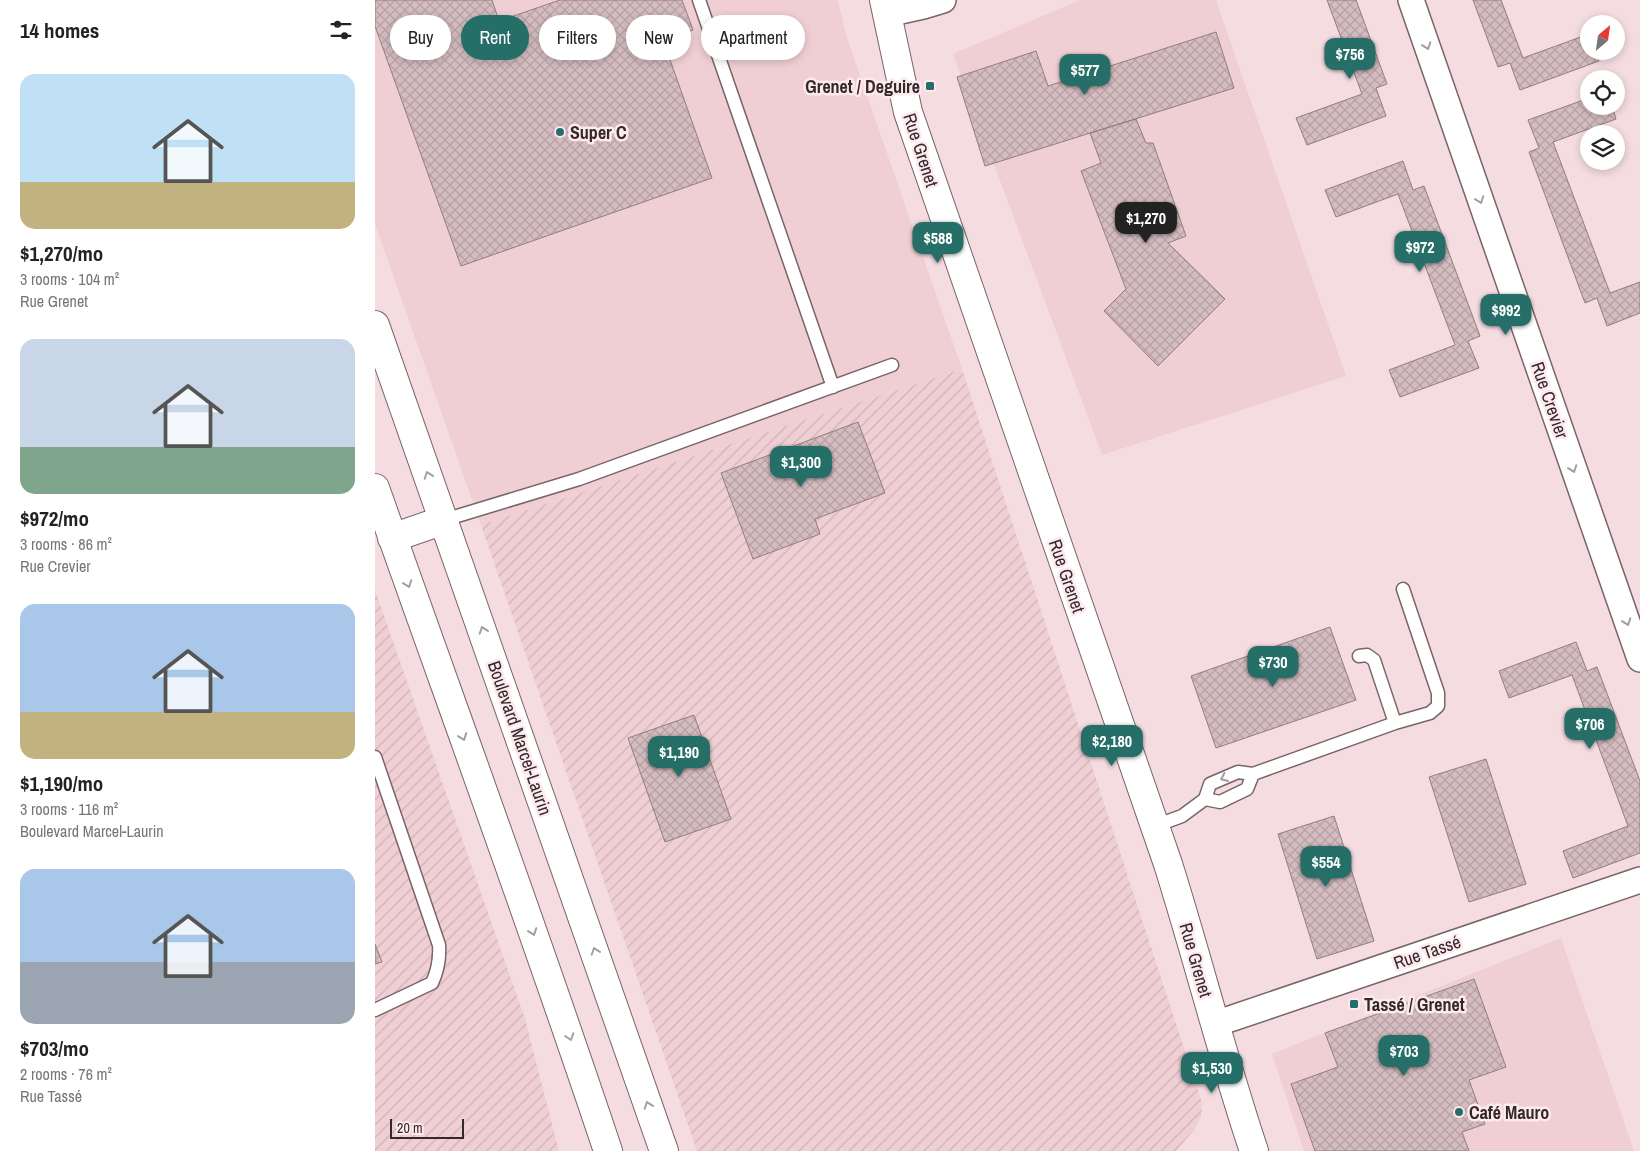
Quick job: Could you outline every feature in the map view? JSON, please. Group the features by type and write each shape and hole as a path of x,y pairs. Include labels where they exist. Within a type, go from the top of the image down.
{"main road":[{"name":"Rue Grenet","path":"885,7 901,84 911,120 1155,826 1182,910 1233,1089 1254,1151"},
{"name":"Boulevard Marcel-Laurin","path":"375,325 664,1151"},
{"path":"375,488 555,991 608,1151"},
{"path":"392,538 444,520"}],"street":[{"path":"885,7 943,0"},
{"name":"Rue Crevier","path":"1411,0 1640,659"},
{"name":"Rue Tassé","path":"1215,1024 1640,880"}],"lane":[{"path":"699,0 833,387"},
{"path":"444,520 579,479 892,365"},
{"path":"1155,826 1182,816 1205,799 1210,784 1238,772 1253,774 1430,713 1438,706 1438,693 1403,589"},
{"path":"1359,656 1367,656 1374,660 1395,724"},
{"path":"375,758 439,945 440,958 438,970 432,983 375,1010"},
{"path":"1205,799 1220,802 1247,789 1253,774"}],"shaded area":[{"path":"375,0 838,0 846,35 962,369 481,525 375,224"},
{"path":"1080,0 1216,0 1346,376 1102,455 953,54"},
{"path":"962,369 1202,1103 1201,1117 1194,1130 1176,1151 697,1151 481,525"},
{"path":"375,590 525,1019 559,1151 375,1151"},
{"path":"1561,938 1634,1151 1304,1151 1272,1054"}],"building":[{"path":"375,0 492,0 497,15 461,15 461,60 529,60 529,15 516,15 560,0 682,0 688,15 626,15 626,60 670,60 712,178 461,266 375,26"},
{"path":"1327,0 1356,0 1387,84 1376,88 1386,116 1307,145 1296,118 1362,94"},
{"path":"1473,0 1501,0 1523,58 1580,37 1580,60 1599,61 1520,90 1510,63 1498,67"},
{"path":"1216,32 1234,88 985,166 957,77 1036,51 1048,86"},
{"path":"1580,101 1580,115 1615,115 1616,119 1600,125 1580,125 1580,132 1553,142 1610,293 1640,282 1640,313 1607,326 1597,298 1585,303 1529,152 1539,148 1528,120"},
{"path":"1136,119 1146,143 1153,143 1186,236 1168,243 1225,299 1158,366 1104,311 1126,289 1081,171 1101,163 1090,133"},
{"path":"1403,161 1413,190 1424,186 1480,336 1468,341 1479,368 1400,397 1389,370 1455,345 1398,194 1336,217 1325,190"},
{"path":"858,422 885,493 815,519 820,534 753,559 721,473"},
{"path":"1330,627 1356,700 1216,748 1191,676"},
{"path":"1576,642 1587,671 1597,667 1640,781 1640,853 1573,878 1563,851 1628,826 1572,675 1509,698 1499,671"},
{"path":"694,715 731,819 665,842 628,738"},
{"path":"1486,759 1526,884 1469,902 1429,777"},
{"path":"1334,816 1374,941 1317,959 1278,834"},
{"path":"375,944 382,962 375,964"},
{"path":"1474,979 1506,1067 1469,1080 1485,1124 1462,1132 1469,1151 1315,1151 1291,1084 1338,1067 1325,1033"}],"place":[{"name":"Grenet / Deguire","path":"930,86"},
{"name":"Super C","path":"560,132"},
{"name":"Tassé / Grenet","path":"1354,1004"},
{"name":"Café Mauro","path":"1459,1112"}]}
